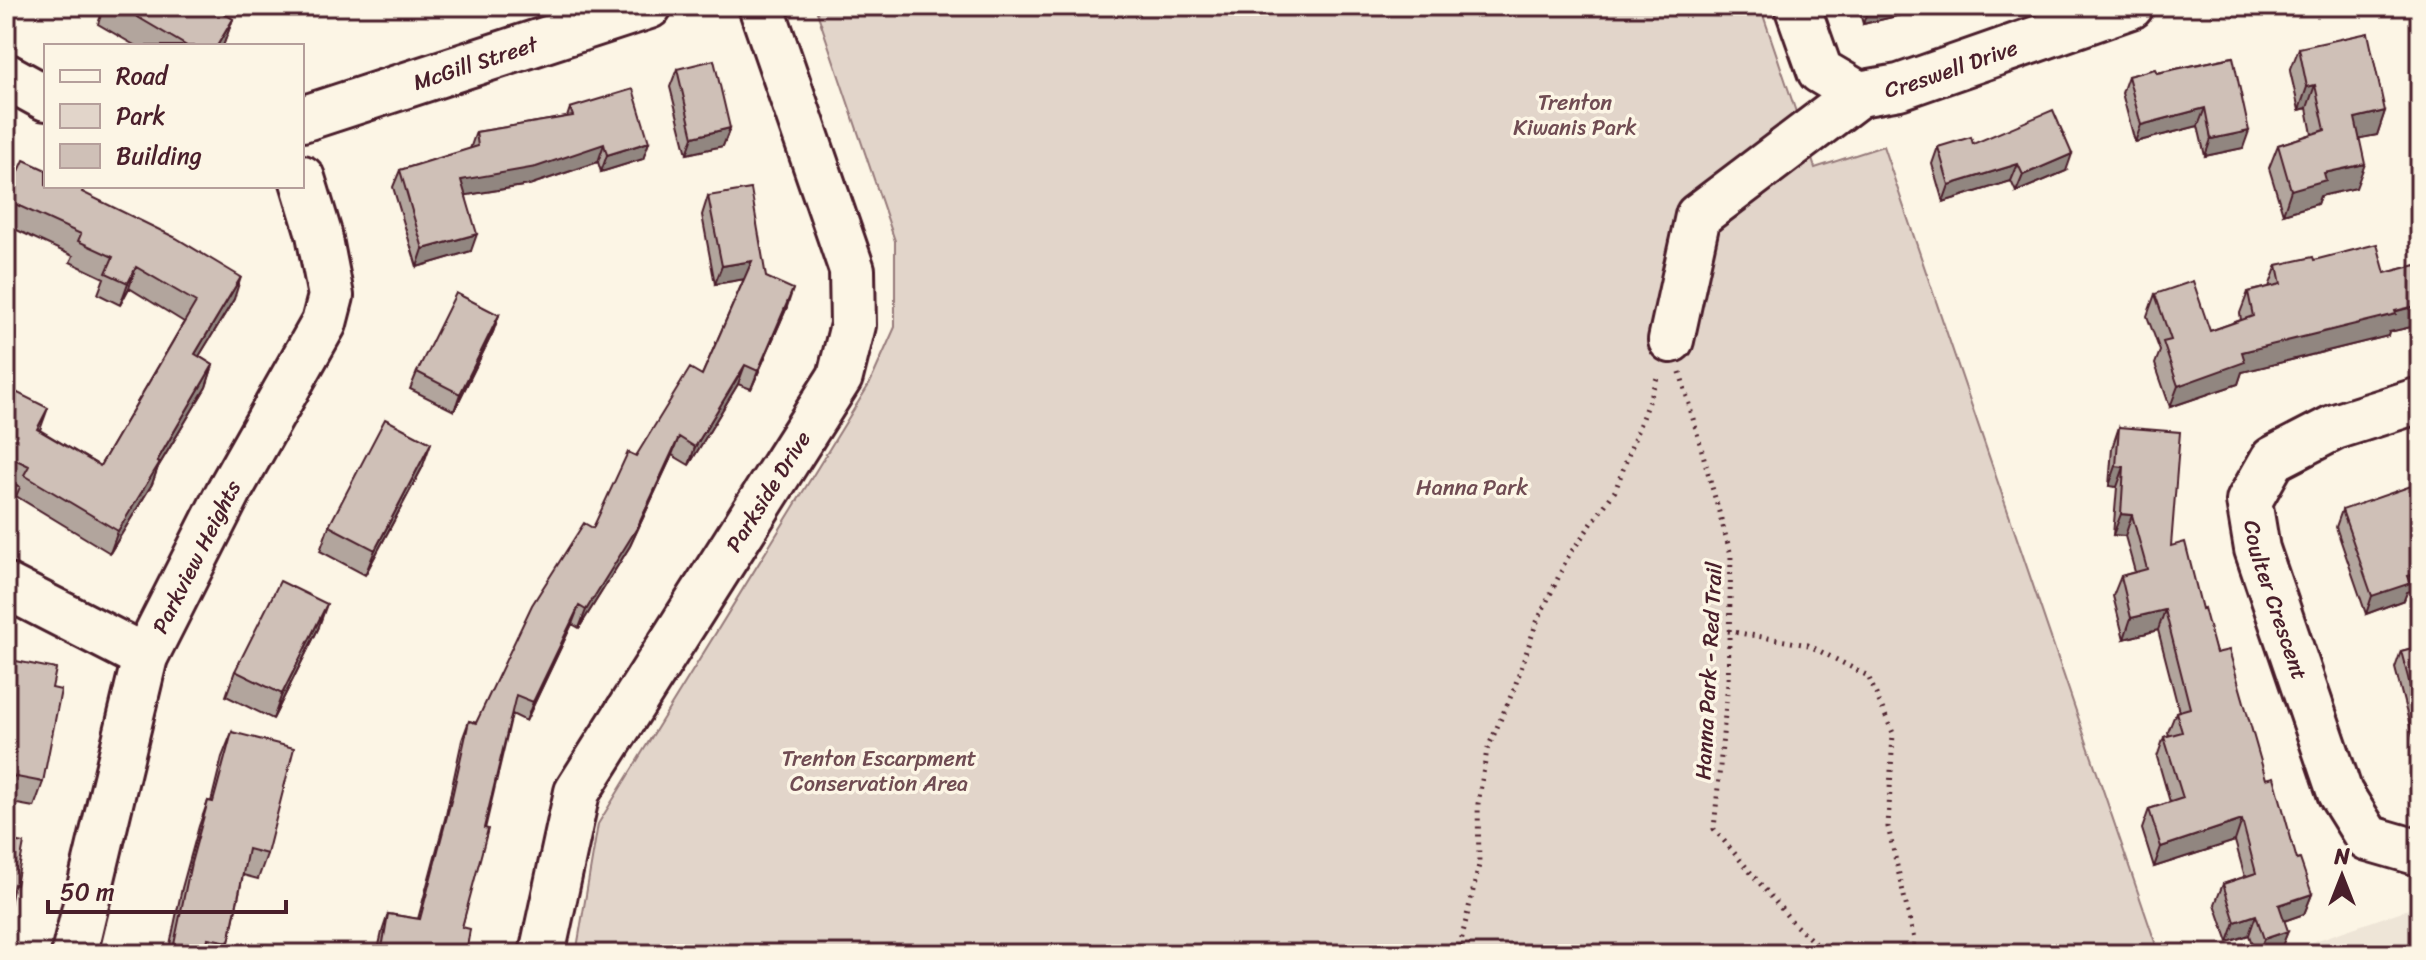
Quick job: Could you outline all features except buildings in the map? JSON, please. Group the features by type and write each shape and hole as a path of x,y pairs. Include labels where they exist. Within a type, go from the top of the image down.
{"street":[{"name":"McGill Street","path":"304,118 649,6"},
{"name":"Parkside Drive","path":"542,954 577,792 840,377 853,325 852,270 761,6"},
{"name":"Creswell Drive","path":"1797,6 1820,71 1859,94 1899,87 2131,6"},
{"path":"6,76 44,97"},
{"path":"1671,340 1698,216 1859,94"},
{"name":"Parkview Heights","path":"74,954 145,657 229,491 324,323 331,296 319,234 304,185"},
{"name":"Coulter Crescent","path":"2420,400 2335,427 2273,459 2249,501 2257,549 2340,793 2368,838 2420,853"},
{"path":"6,586 145,657"}],"path":[{"name":"Hanna Park - Red Trail","path":"1671,340 1731,555 1728,683 1714,829 1795,925 1827,954"},
{"path":"1458,954 1479,865 1478,804 1487,750 1514,689 1536,624 1569,555 1615,491 1671,340"},
{"path":"1728,631 1808,645 1868,676 1893,733 1888,827 1914,939 1913,954"}],"shaded area":[{"path":"2420,905 2420,954 2277,954"}],"green space":[{"name":"Hanna Park","path":"815,6 1760,6 1815,168 1883,146 2159,954 576,954 598,824 870,383 895,327 895,241"}],"park label":[{"name":"Trenton Kiwanis Park","path":"1575,114"},
{"name":"Trenton Escarpment Conservation Area","path":"879,770"}]}
